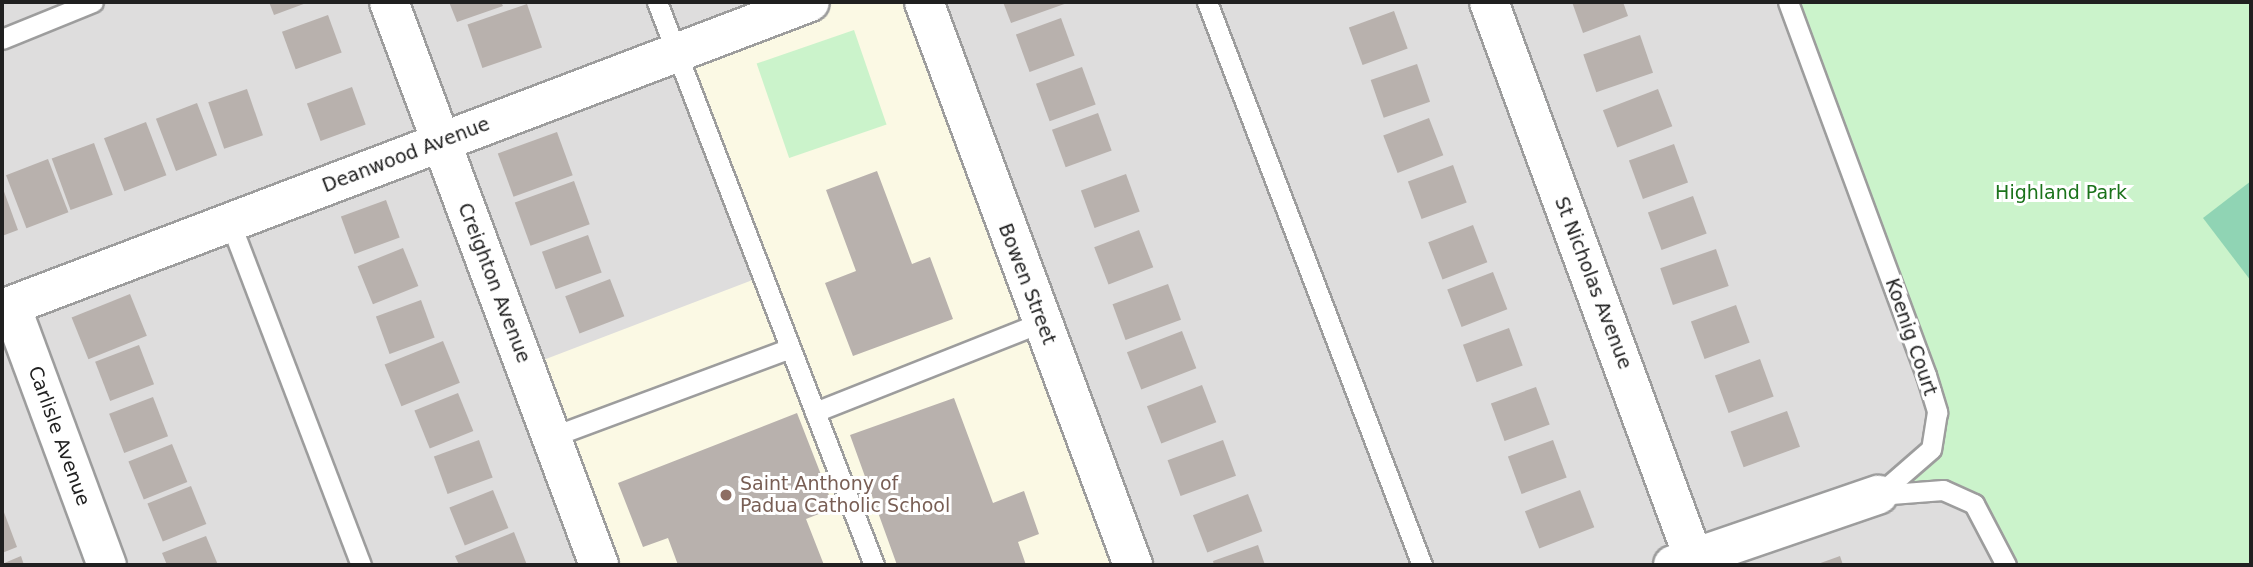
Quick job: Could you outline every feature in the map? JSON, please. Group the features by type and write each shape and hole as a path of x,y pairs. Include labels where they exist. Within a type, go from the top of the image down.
{"street":[{"name":"Creighton Avenue","path":"389,2 599,565"},
{"name":"Deanwood Avenue","path":"6,307 810,2"},
{"name":"Bowen Street","path":"924,2 1133,565"},
{"name":"St Nicholas Avenue","path":"1489,2 1687,563"},
{"name":"Carlisle Avenue","path":"6,307 107,565"},
{"path":"1687,563 1878,495"}],"lane":[{"path":"2,39 93,2"},
{"path":"657,2 874,565"},
{"path":"1206,2 1422,565"},
{"name":"Koenig Court","path":"1788,2 1926,375 1937,412 1931,449 1878,495"},
{"path":"230,222 361,565"},
{"path":"815,412 1042,322"},
{"path":"551,437 790,348"},
{"path":"1878,495 1943,490 1975,504 2006,565"}],"shaded area":[{"path":"2,2 2251,2 2251,565 2,565"},
{"path":"810,2 924,2 1133,565 599,565 525,367 763,276 677,52"}],"green space":[{"name":"Highland Park","path":"1788,2 2251,2 2251,565 2006,565 1974,504 1943,490 1878,495 1931,449 1937,412"},
{"path":"854,30 887,125 789,158 757,64"},
{"path":"2251,181 2251,281 2203,218"}],"building":[{"path":"269,2 309,2 274,15"},
{"path":"449,2 501,2 503,6 457,22"},
{"path":"1003,2 1070,2 1011,23"},
{"path":"1572,2 1623,2 1628,16 1583,33"},
{"path":"527,4 542,47 482,68 467,25"},
{"path":"1394,11 1408,49 1363,65 1349,27"},
{"path":"328,15 342,53 296,69 282,32"},
{"path":"1061,18 1075,56 1030,72 1016,34"},
{"path":"1640,35 1653,73 1596,92 1583,55"},
{"path":"1417,64 1430,102 1384,118 1371,80"},
{"path":"1082,67 1096,105 1050,121 1036,84"},
{"path":"352,87 366,125 321,141 307,103"},
{"path":"247,89 263,135 224,149 208,102"},
{"path":"1658,89 1672,126 1617,147 1603,110"},
{"path":"197,103 217,155 176,171 156,119"},
{"path":"1098,113 1112,151 1066,167 1052,130"},
{"path":"1429,118 1443,155 1398,173 1383,136"},
{"path":"146,122 166,175 124,191 104,138"},
{"path":"557,132 573,175 514,197 498,154"},
{"path":"94,143 113,195 71,210 52,158"},
{"path":"1674,144 1688,183 1643,199 1629,160"},
{"path":"48,159 68,212 26,228 6,175"},
{"path":"1453,165 1467,203 1422,219 1408,181"},
{"path":"877,171 912,264 930,257 953,319 853,356 825,283 856,271 826,190"},
{"path":"1126,174 1140,212 1095,228 1081,190"},
{"path":"574,181 590,224 531,246 515,203"},
{"path":"2,186 18,230 2,236"},
{"path":"1693,196 1707,234 1662,250 1648,212"},
{"path":"386,200 400,238 355,254 341,216"},
{"path":"1473,225 1487,262 1443,280 1428,242"},
{"path":"1139,230 1153,267 1109,285 1094,247"},
{"path":"588,235 602,273 556,289 542,252"},
{"path":"403,248 418,286 373,304 358,266"},
{"path":"1716,249 1729,286 1673,305 1660,268"},
{"path":"1493,272 1507,309 1462,327 1447,290"},
{"path":"610,279 624,316 580,334 565,296"},
{"path":"1168,284 1181,320 1126,340 1113,304"},
{"path":"130,294 147,336 88,359 72,318"},
{"path":"421,300 435,338 390,354 376,316"},
{"path":"1736,305 1750,343 1705,359 1691,321"},
{"path":"1509,328 1523,366 1477,382 1463,345"},
{"path":"1182,331 1196,368 1141,389 1127,352"},
{"path":"443,341 460,383 401,406 385,365"},
{"path":"139,345 154,384 110,401 95,362"},
{"path":"1760,359 1774,397 1729,413 1715,375"},
{"path":"1202,385 1216,422 1161,443 1147,406"},
{"path":"1536,387 1550,425 1505,441 1491,403"},
{"path":"458,393 473,431 430,449 414,411"},
{"path":"153,397 168,436 124,453 109,414"},
{"path":"954,398 993,503 1024,491 1039,534 1018,542 1026,565 897,565 850,435"},
{"path":"1787,411 1800,447 1744,467 1731,432"},
{"name":"Saint Anthony of Padua Catholic School","path":"797,413 834,508 806,519 824,565 678,565 668,538 643,547 618,483"},
{"path":"479,440 493,478 448,494 434,456"},
{"path":"1223,440 1236,476 1181,496 1168,460"},
{"path":"1553,440 1567,478 1522,494 1508,456"},
{"path":"172,444 187,482 144,500 128,462"},
{"path":"191,486 206,524 163,542 147,504"},
{"path":"493,490 508,528 465,546 449,508"},
{"path":"1580,490 1594,527 1539,548 1525,511"},
{"path":"1248,494 1262,531 1207,552 1193,515"},
{"path":"2,507 17,547 2,553"},
{"path":"514,532 527,565 459,565 455,556"},
{"path":"206,536 218,565 167,565 162,553"},
{"path":"1258,545 1265,565 1214,565 1213,561"},
{"path":"21,556 24,565 2,565 2,564"},
{"path":"1840,556 1843,565 1815,565"}],"place":[{"name":"Saint Anthony of Padua Catholic School","path":"726,495"}]}
